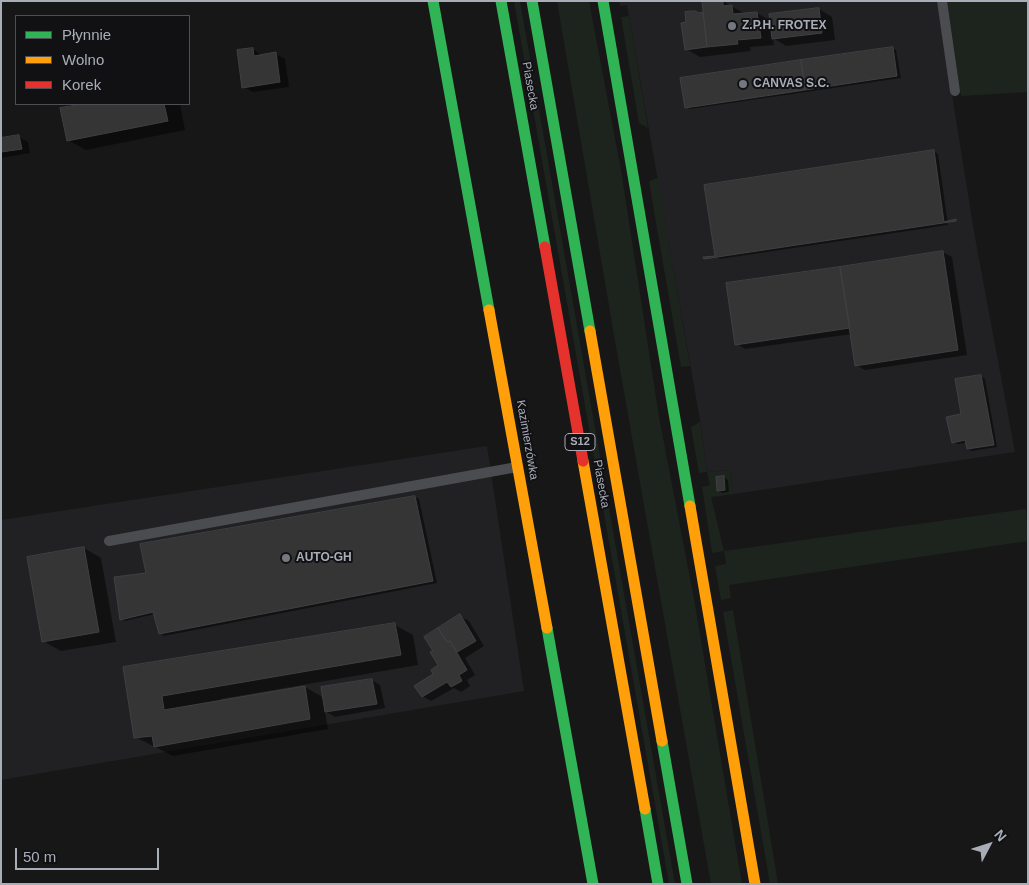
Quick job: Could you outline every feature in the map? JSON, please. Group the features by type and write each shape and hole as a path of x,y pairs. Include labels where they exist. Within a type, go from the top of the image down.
{"main road":[{"name":"Kazimierzówka","path":"433,1 593,884"},
{"name":"Piasecka","path":"501,1 658,884"},
{"name":"Piasecka","path":"532,1 688,884"},
{"path":"603,1 755,884"}],"lane":[{"path":"942,1 955,91"},
{"path":"108,541 518,467"}],"shaded area":[{"path":"514,1 520,1 675,884 669,884"},
{"path":"557,1 589,1 621,170 659,417 694,599 742,884 711,884"},
{"path":"619,1 937,1 974,232 1015,452 734,494 730,470 707,472 700,420 627,5 620,6"},
{"path":"947,1 1028,1 1028,92 961,96"},
{"path":"629,16 648,128 639,123 621,17"},
{"path":"658,178 690,366 681,367 649,182"},
{"path":"700,422 707,472 699,473 691,427"},
{"path":"487,446 524,691 1,780 1,520"},
{"path":"730,470 734,494 711,497 724,551 712,553 702,487 710,485 707,472"},
{"path":"1026,509 1028,541 729,585 731,598 721,600 715,566 726,564 724,551"},
{"path":"733,610 778,884 770,884 723,612"}],"building":[{"name":"Z.P.H. FROTEX","path":"723,1 723,6 732,5 733,14 757,12 761,38 737,40 738,44 707,47 702,2"},
{"path":"819,8 822,33 772,39 769,14"},
{"path":"685,12 703,12 707,47 685,50 681,23 686,22"},
{"path":"893,47 897,76 805,90 801,60"},
{"path":"253,48 254,56 276,52 280,82 242,88 237,50"},
{"name":"CANVAS S.C.","path":"801,60 805,90 685,108 680,78"},
{"path":"77,105 164,105 168,121 67,141 60,108"},
{"path":"19,135 22,149 1,152 1,138"},
{"path":"934,150 944,222 956,219 956,221 704,259 703,257 715,256 704,185"},
{"path":"943,251 958,350 855,366 840,267"},
{"path":"840,267 850,328 735,345 726,283"},
{"path":"981,375 994,445 967,449 965,440 952,443 946,417 961,414 955,379"},
{"path":"724,476 725,490 717,491 716,477"},
{"name":"AUTO-GH","path":"415,496 433,581 159,634 153,612 120,620 114,577 146,573 140,544"},
{"path":"84,547 99,632 42,642 27,557"},
{"path":"460,614 476,641 457,652 450,641 447,642 438,628"},
{"path":"395,623 401,655 162,696 164,710 305,686 310,719 154,747 152,736 134,738 123,667"},
{"path":"438,628 447,642 450,641 467,670 459,675 462,681 451,687 447,682 422,697 414,686 433,674 431,670 438,665 430,652 433,651 424,637"},
{"path":"372,679 377,704 325,712 321,687"}],"traffic: fast":[{"path":"433,1 489,310"},
{"path":"501,1 545,247"},
{"path":"532,1 590,331"},
{"path":"603,1 690,506"},
{"path":"547,628 593,884"},
{"path":"662,741 687,884"},
{"path":"645,809 658,884"}],"traffic: slow":[{"path":"489,310 547,628"},
{"path":"590,331 662,741"},
{"path":"583,461 645,809"},
{"path":"690,506 755,884"}],"traffic: jam":[{"path":"545,247 583,461"}],"place":[{"name":"Z.P.H. FROTEX","path":"732,26"},
{"name":"CANVAS S.C.","path":"743,84"},
{"name":"AUTO-GH","path":"286,558"}]}
